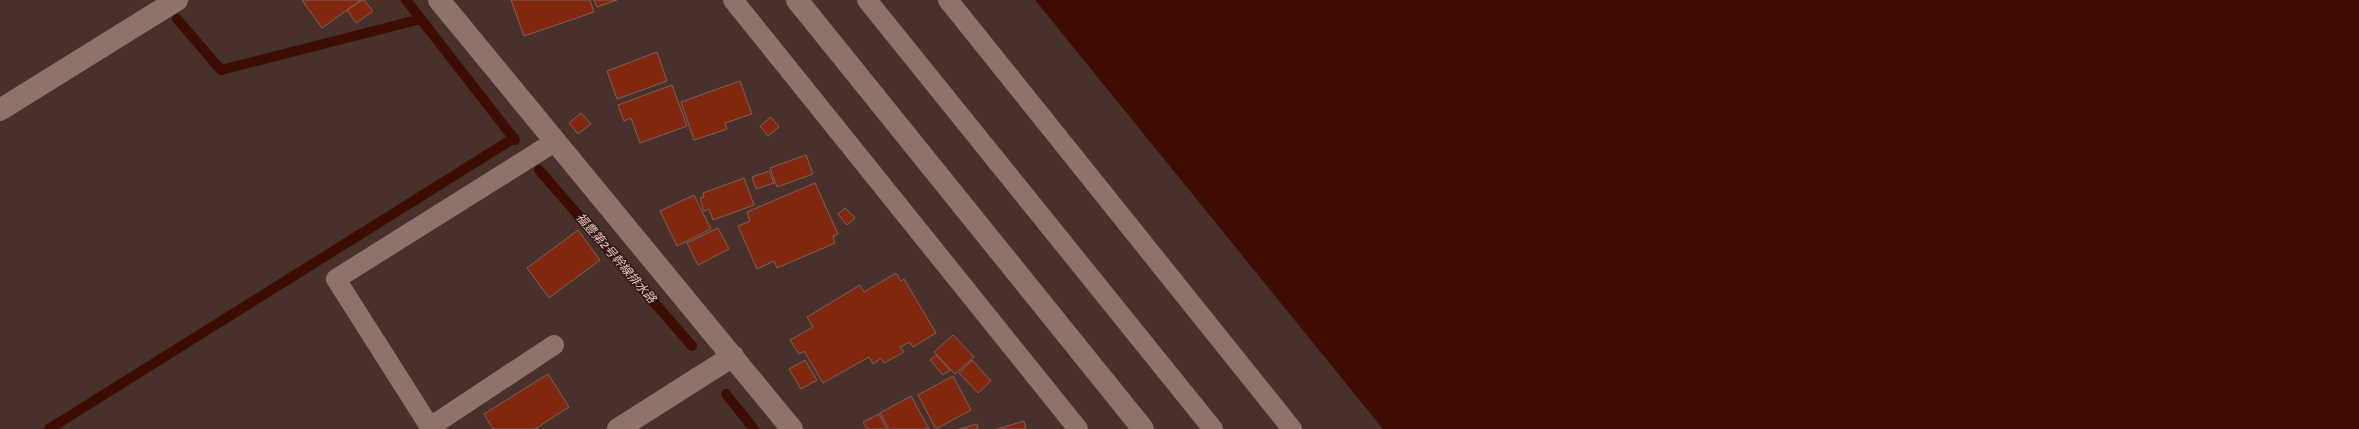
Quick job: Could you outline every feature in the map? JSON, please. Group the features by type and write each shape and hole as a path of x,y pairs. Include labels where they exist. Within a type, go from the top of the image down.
{"street":[{"path":"0,110 177,0"},
{"path":"439,0 792,429"},
{"path":"797,0 1143,429"},
{"path":"618,429 733,356"}],"lane":[{"path":"733,0 1078,429"},
{"path":"867,0 1213,429"},
{"path":"948,0 1292,429"},
{"path":"554,345 454,422 430,427 336,278 556,141"}],"shaded area":[{"path":"1035,0 2359,0 2359,429 1383,429"}],"building":[{"path":"302,0 361,0 322,28"},
{"path":"364,0 373,11 356,23 347,10"},
{"path":"511,0 590,0 594,12 524,36"},
{"path":"594,0 617,0 597,7"},
{"path":"657,52 667,81 617,99 607,71"},
{"path":"740,81 752,114 725,123 727,129 694,140 681,102"},
{"path":"672,85 687,126 640,143 631,118 624,121 618,105"},
{"path":"581,113 591,124 578,134 569,123"},
{"path":"771,117 779,127 768,136 760,126"},
{"path":"806,155 813,174 777,187 770,168"},
{"path":"769,171 774,183 756,189 752,177"},
{"path":"744,178 754,205 713,220 709,209 704,211 700,198 704,197 703,193"},
{"path":"815,183 838,234 833,236 835,243 777,268 774,261 757,269 738,226 750,221 747,212"},
{"path":"694,195 711,229 677,246 660,211"},
{"path":"845,208 855,218 847,225 838,214"},
{"path":"718,228 729,249 698,265 687,243"},
{"path":"578,230 600,260 549,298 527,268"},
{"path":"896,273 901,281 904,279 936,333 913,347 910,342 900,347 904,352 884,363 881,358 873,364 869,357 823,383 804,351 799,354 790,340 813,327 807,317 860,285 864,292"},
{"path":"953,335 974,357 955,374 934,352"},
{"path":"936,355 950,370 943,375 930,360"},
{"path":"805,360 817,380 801,389 789,369"},
{"path":"972,360 991,381 978,393 959,373"},
{"path":"548,374 569,407 535,429 493,429 484,414"},
{"path":"953,376 971,410 936,429 918,395"},
{"path":"911,396 929,429 889,429 880,413"},
{"path":"879,414 887,429 867,429 863,422"},
{"path":"1024,421 1026,429 997,429"},
{"path":"977,424 978,429 959,429"}],"waterway":[{"name":"福豊第2号幹線排水路","path":"406,0 515,140"},
{"path":"177,19 221,70 421,19"},
{"path":"49,429 514,138"},
{"name":"福豊第2号幹線排水路","path":"539,170 692,346"},
{"name":"福豊第2号幹線排水路","path":"726,394 754,429"}]}
